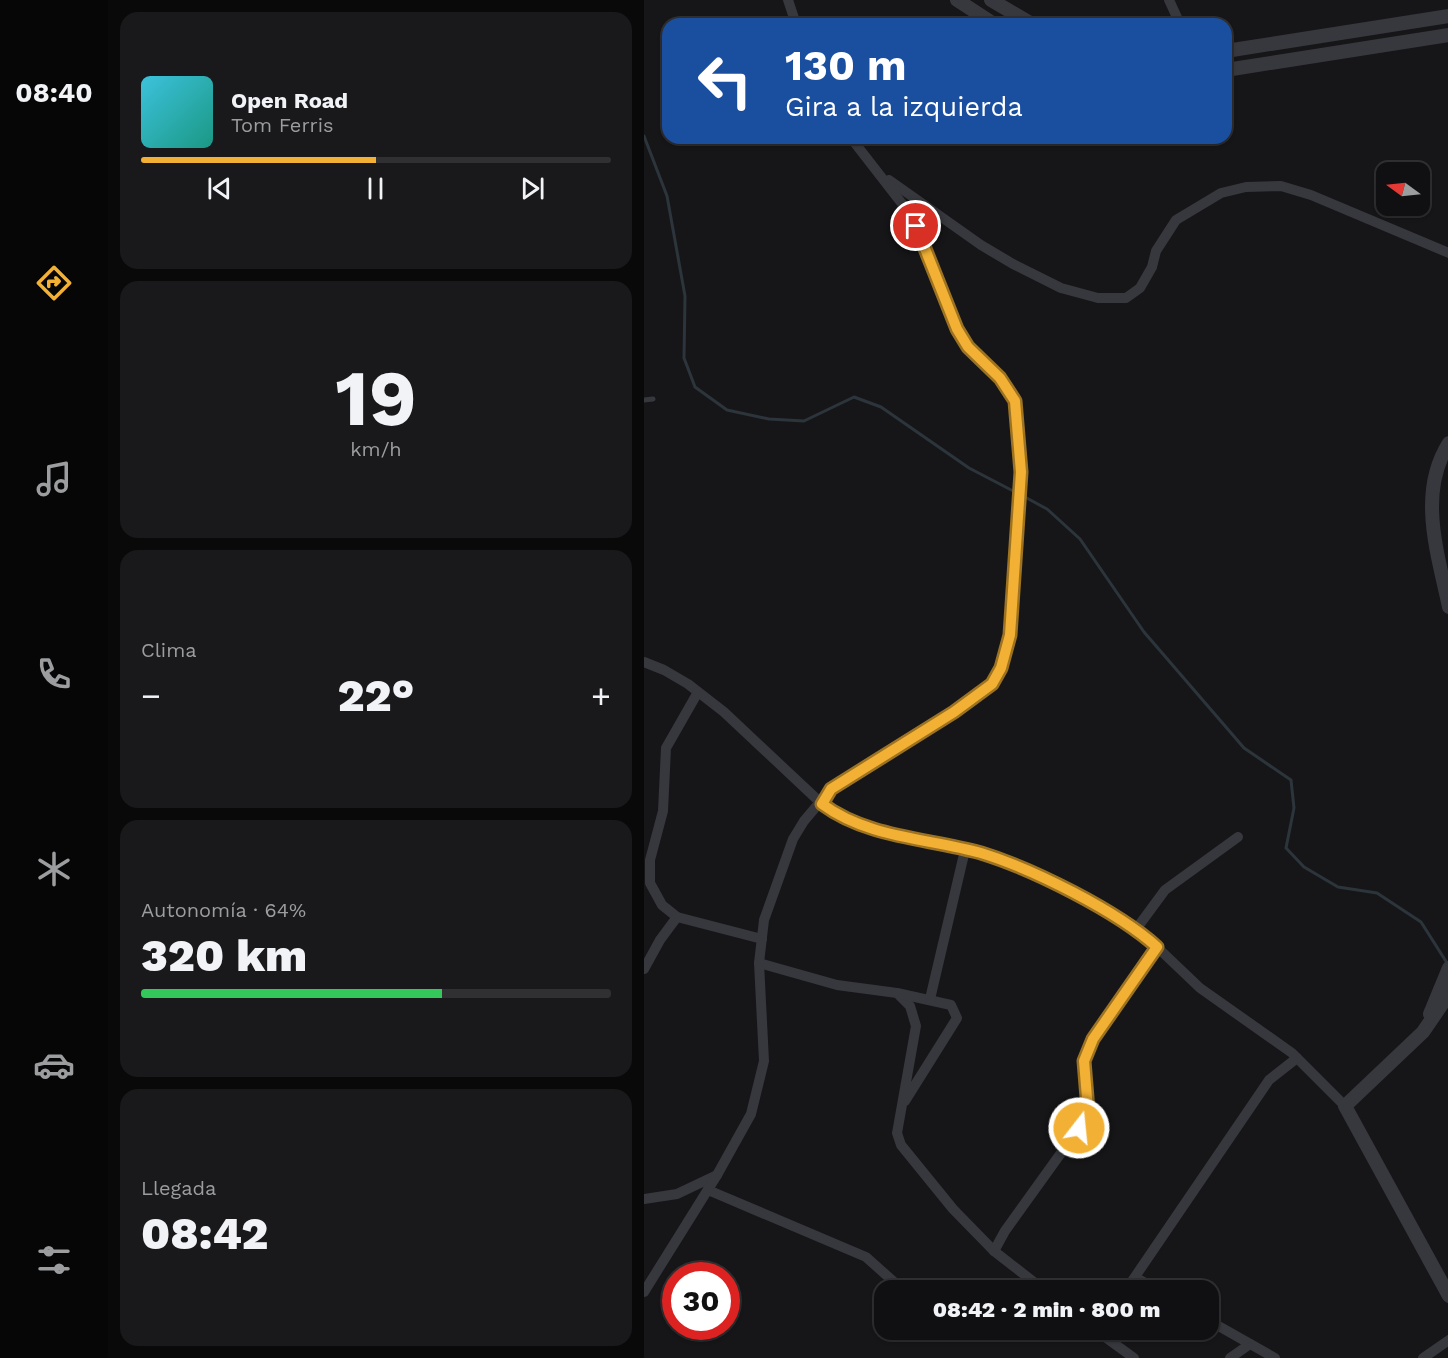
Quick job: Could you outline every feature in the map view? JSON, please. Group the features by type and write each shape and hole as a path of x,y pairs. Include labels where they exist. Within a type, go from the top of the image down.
{"street":[{"path":"788,0 794,18"},
{"path":"957,0 985,18"},
{"path":"991,0 1022,18"},
{"path":"1169,0 1177,18"},
{"path":"1232,50 1448,16"},
{"path":"1232,69 1448,35"},
{"path":"644,1289 708,1190 751,1114 764,1061 759,963 764,920 794,839 804,821 822,804 831,789 954,712 992,684 1001,668 1010,635 1021,472 1015,401 1000,378 968,347 957,329 910,214 882,174 856,144"},
{"path":"882,174 962,232 1013,264 1061,288 1098,298 1126,297 1140,288 1152,267 1156,251 1176,220 1221,193 1246,187 1281,186 1311,195 1448,252"},
{"path":"1448,442 1433,485 1431,518 1448,607"},
{"path":"644,662 664,670 698,692 766,749 822,804 842,819 878,831 965,850 1011,863 1041,876 1137,928 1200,988 1297,1058 1345,1106 1448,1295"},
{"path":"698,692 666,748 663,811 649,871 653,892 662,905 677,917 762,939"},
{"path":"1137,928 1165,890 1238,837"},
{"path":"930,999 965,850"},
{"path":"644,969 677,917"},
{"path":"994,1251 1005,1231 1079,1128 1088,1110 1084,1061 1093,1039 1157,947"},
{"path":"759,963 837,985 897,993 951,1005 957,1018 902,1105"},
{"path":"1422,1032 1448,968"},
{"path":"897,993 910,1006 916,1026 897,1133 901,1145 953,1209 994,1251 1031,1280"},
{"path":"1345,1106 1422,1032 1448,994"},
{"path":"1140,1280 1136,1278 1269,1080 1297,1058"},
{"path":"644,1200 677,1194 717,1175"},
{"path":"708,1190 866,1257 892,1280"},
{"path":"1219,1326 1275,1358"},
{"path":"1110,1340 1134,1358"},
{"path":"1423,1358 1448,1340"},
{"path":"1230,1358 1250,1344"}],"lane":[{"path":"644,400 653,399"}],"waterway":[{"path":"644,136 667,196 685,296 684,358 695,387 727,410 769,419 804,421 854,397 881,407 969,468 1017,493"},
{"path":"1023,496 1047,509 1080,539 1144,632 1244,748 1291,780 1294,808 1286,848 1304,867 1338,887 1377,893 1421,922 1447,963"}],"route":[{"path":"916,226 957,329 968,347 1000,378 1015,401 1021,472 1010,635 1001,668 992,684 954,712 831,789 822,804 842,819 878,831 979,853 1011,863 1041,876 1137,928 1157,947 1093,1039 1084,1061 1088,1110 1079,1128"}]}
